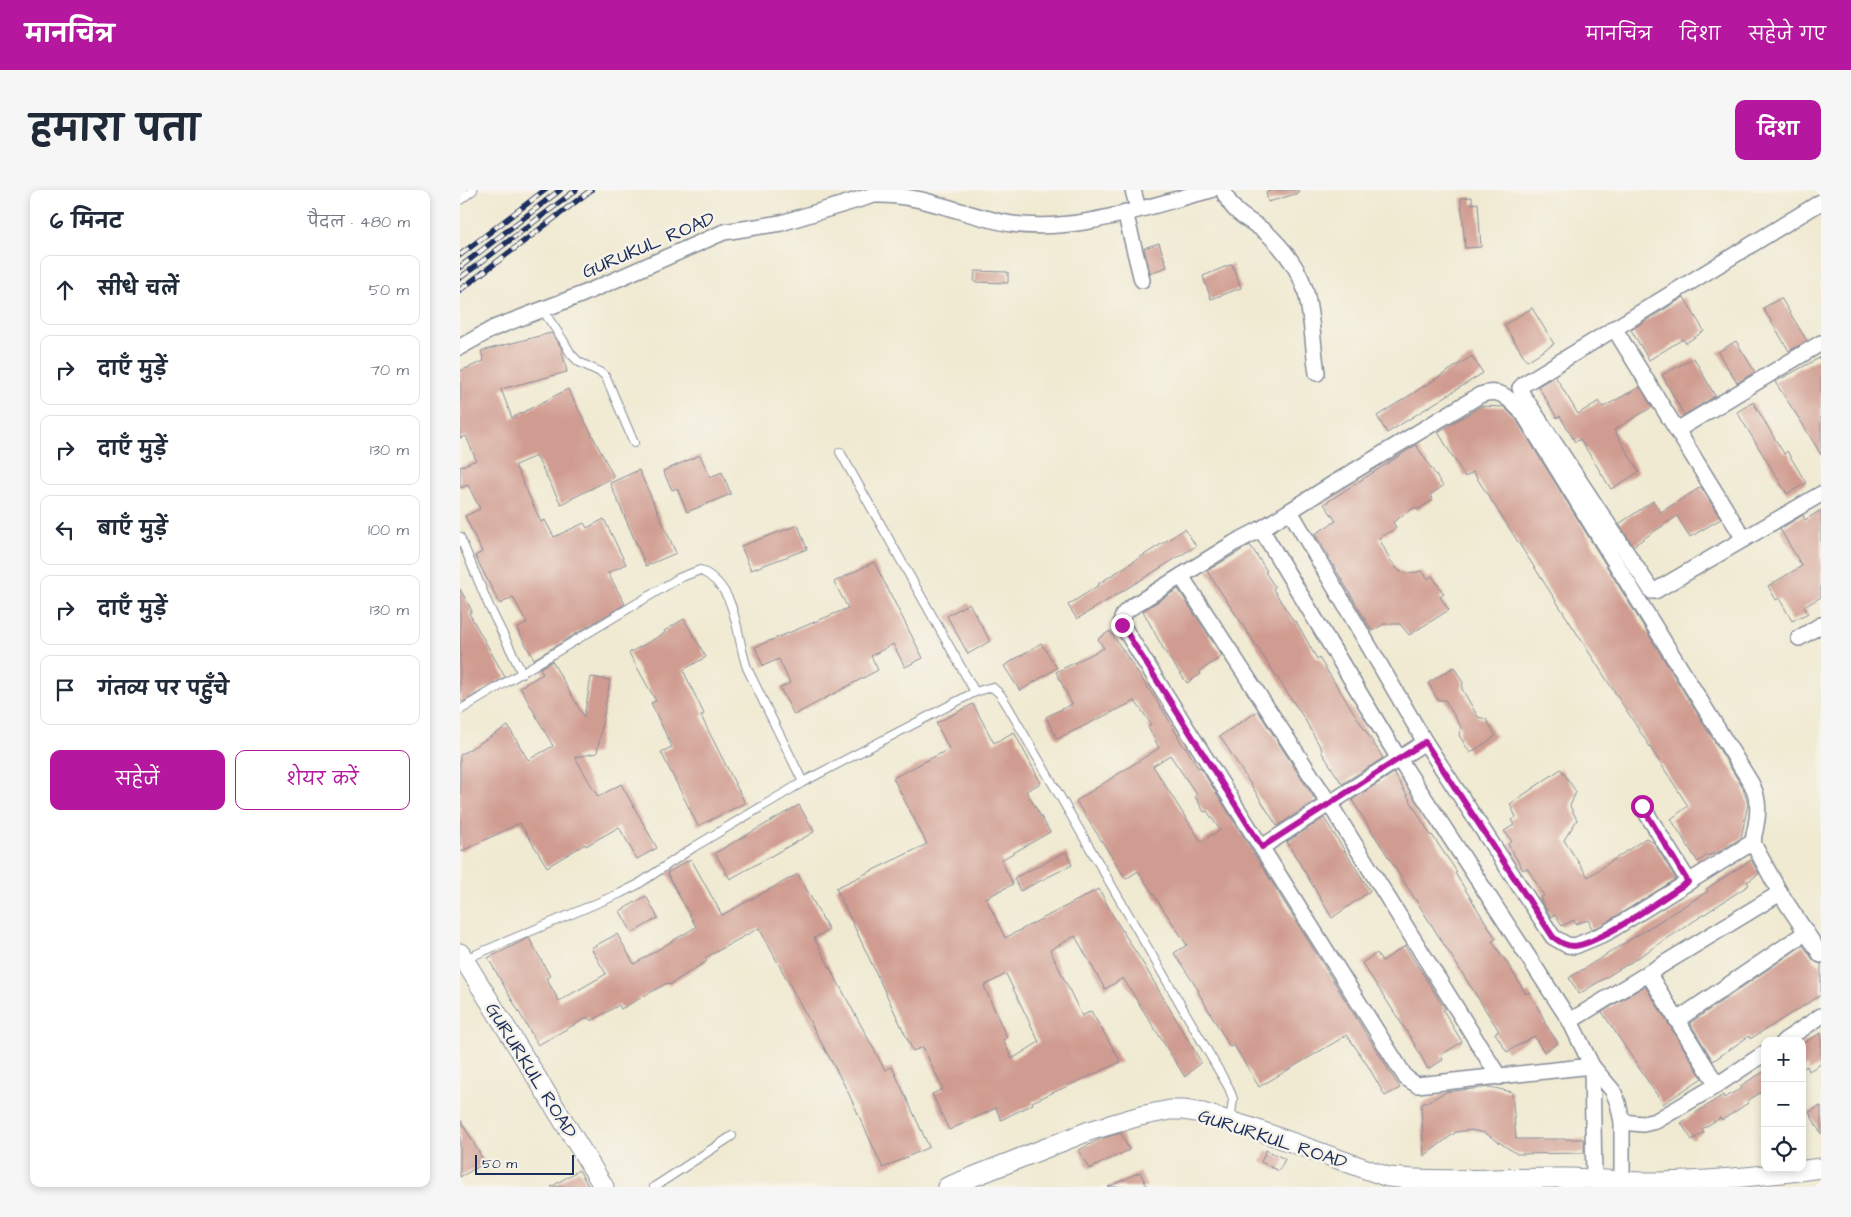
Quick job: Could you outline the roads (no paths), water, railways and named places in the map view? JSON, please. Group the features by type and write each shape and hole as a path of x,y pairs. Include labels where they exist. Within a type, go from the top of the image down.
{"street":[{"path":"1133,190 1132,211 1142,280"},
{"name":"GURUKUL ROAD","path":"460,347 473,338 494,328 583,294 724,232 781,223 888,191 1013,224 1039,225 1076,223 1132,211 1190,192 1211,190"},
{"path":"1223,190 1232,207 1263,230 1278,244 1302,281 1306,296 1317,373"},
{"path":"1821,202 1614,328 1520,388 1522,394 1650,590 1655,591 1821,494"},
{"path":"1614,328 1744,539"},
{"path":"1677,430 1821,343"},
{"path":"1592,1066 1417,1085 1406,1078 1122,625 1121,617 1124,613 1182,576 1468,402 1488,392 1497,392 1508,398 1523,413 1754,787 1758,815 1753,842 1780,893 1821,955"},
{"path":"1290,511 1425,742 1553,937 1567,945 1575,946 1606,933 1753,842"},
{"path":"1261,529 1399,759 1570,1021 1592,1066 1613,1091 1622,1122 1622,1181"},
{"path":"1182,576 1329,803 1500,1077"},
{"path":"1799,638 1821,625"},
{"path":"1262,847 1425,742"},
{"path":"1642,806 1688,882"},
{"path":"1570,1021 1780,893"},
{"path":"1677,1020 1805,933"},
{"name":"GURURKUL ROAD","path":"462,956 604,1187"},
{"path":"1648,973 1717,1085"},
{"path":"1790,1037 1821,1016"},
{"path":"1622,1122 1643,1124 1656,1121 1717,1085 1761,1056"},
{"path":"1592,1066 1594,1180"},
{"name":"GURURKUL ROAD","path":"947,1187 1089,1131 1140,1116 1170,1110 1203,1113 1230,1121 1410,1183 1458,1180 1572,1183 1594,1180 1689,1180 1774,1174 1821,1168"}],"lane":[{"path":"460,200 473,190"},
{"path":"542,309 571,354 580,362 606,377 634,443"},
{"path":"840,452 975,692"},
{"path":"460,537 489,606 522,673"},
{"path":"460,710 679,578 700,570 717,583 732,604 747,668 804,782"},
{"path":"462,956 637,885 694,847 804,782 975,692 992,687 1000,694 1007,705 1229,1088 1234,1099 1230,1121"},
{"path":"654,1187 732,1136"}],"railway":[{"path":"460,255 545,190"},
{"path":"460,267 560,190"},
{"path":"460,278 576,190"},
{"path":"460,290 591,190"}]}
